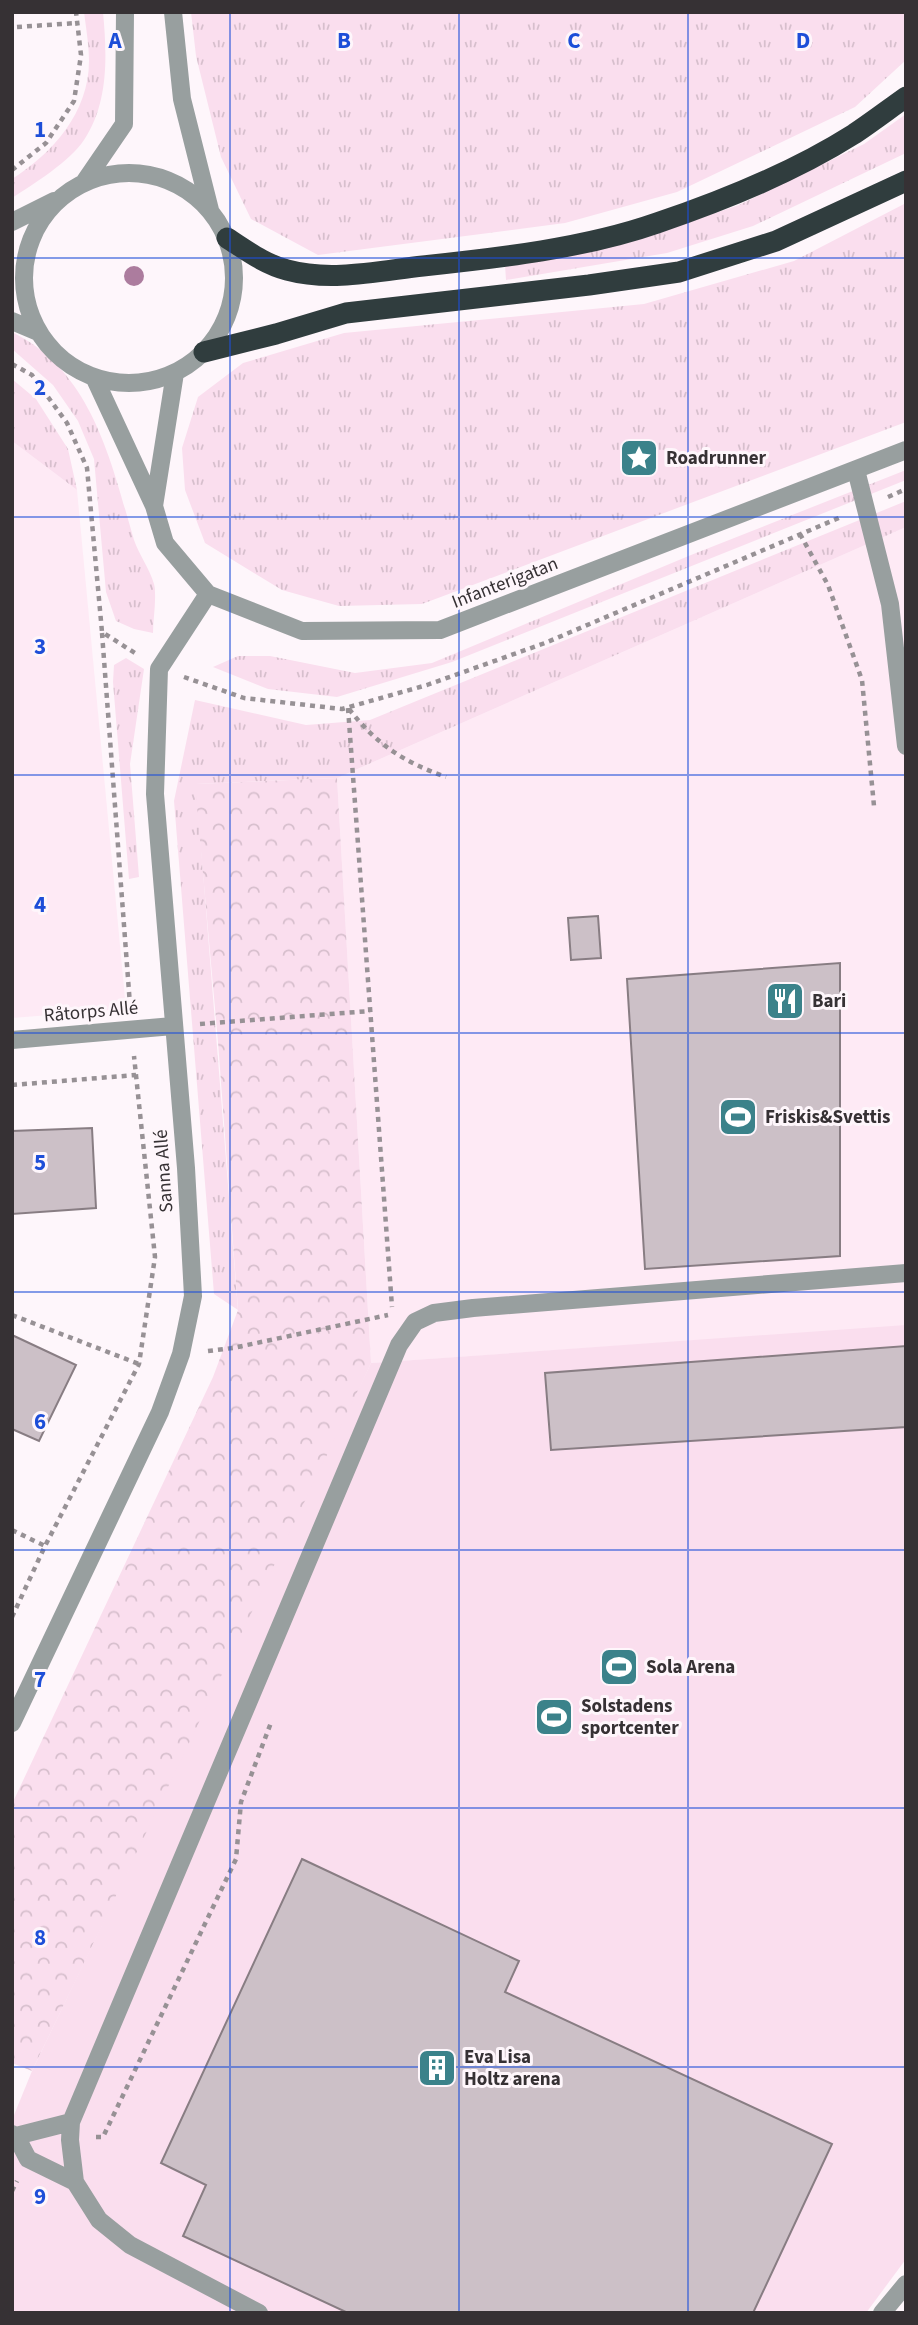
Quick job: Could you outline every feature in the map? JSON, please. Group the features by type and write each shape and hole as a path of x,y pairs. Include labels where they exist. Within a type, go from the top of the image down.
{"highway":[{"path":"227,238 260,260 286,270 317,275 346,275 474,261 577,244 656,224 792,169 854,134 906,97"},
{"path":"204,352 346,313 679,272 776,241 906,180"}],"street":[{"path":"85,181 124,124 125,12"},
{"path":"57,200 35,228 24,263 25,299 38,332 62,360 94,377 134,383 148,382 175,373 204,352 222,327 232,298 234,267 227,238 210,210 182,99 173,12"},
{"path":"12,222 57,200 85,181 119,172 153,175 184,188 210,210"},
{"path":"12,321 38,332"},
{"name":"Infanterigatan","path":"154,506 175,373"},
{"name":"Infanterigatan","path":"94,377 154,506 165,542 208,594 302,631 440,630 906,450"},
{"path":"856,470 890,604 906,746"},
{"path":"159,669 208,594"},
{"name":"Sanna Allé","path":"12,1723 160,1412 181,1354 193,1296 186,1168 155,794 159,669"},
{"name":"Råtorps Allé","path":"12,1040 173,1026"},
{"path":"259,2313 130,2245 99,2220 75,2182 70,2140 71,2122 399,1345 415,1322 434,1313 906,1273"},
{"path":"71,2122 14,2135 28,2159 75,2182"},
{"path":"882,2313 906,2284"}],"path":[{"path":"12,170 46,143 74,101 81,55 76,12"},
{"path":"17,27 78,23"},
{"path":"12,364 32,375 67,423 87,468 102,632 131,1030 155,1257 139,1364 45,1546 12,1617"},
{"path":"102,632 159,669 244,698 348,708 427,685 545,643 906,489"},
{"path":"800,534 828,585 862,680 874,806"},
{"path":"348,708 368,733 398,755 423,769 446,777"},
{"path":"181,1354 233,1348 393,1314 348,708"},
{"path":"173,1026 370,1011"},
{"path":"12,1084 136,1075"},
{"path":"12,1315 139,1364"},
{"path":"12,1531 45,1546"}],"shaded area":[{"path":"12,441 77,490 126,1009 12,1018"},
{"path":"906,527 906,1326 371,1363 337,778"}],"green space":[{"path":"84,12 103,12 105,61 98,110 78,148 51,172 12,198 12,179 54,144 66,129 83,97 89,61"},
{"path":"191,12 906,12 906,60 855,107 677,192 565,223 318,255 251,219 221,157 196,56"},
{"path":"906,114 906,153 753,226 667,253 506,280 505,265 627,243 739,205 864,144"},
{"path":"906,203 906,422 422,604 339,606 282,590 205,543 185,490 182,448 198,397 243,363 344,333 644,304 794,261"},
{"path":"12,332 40,349 62,370 95,422 117,480 134,540 154,584 153,633 116,621 106,592 94,459 78,421 53,385 12,349"},
{"path":"12,379 36,399 68,449 77,490 12,441"},
{"path":"906,470 906,480 452,662 337,697 268,689 213,667 238,656 270,656 355,673 432,663 691,555"},
{"path":"906,501 906,527 337,778 196,784 238,1310 214,1294 174,801 195,700 306,725 370,720"},
{"path":"126,658 144,669 130,764 139,877 129,879 113,682 114,665"},
{"path":"337,778 371,1363 327,1460 32,2071 12,2063 12,1804 213,1377 238,1310 195,784"},
{"name":"Solstadens sportcenter","path":"906,1325 906,2259 866,2313 12,2313 12,2120 32,2071 371,1363"}],"building":[{"path":"598,916 601,958 571,960 568,918"},
{"name":"Friskis&Svettis","path":"840,963 840,1256 645,1269 627,979"},
{"path":"92,1128 96,1208 12,1214 12,1131"},
{"path":"12,1335 76,1365 39,1441 12,1429"},
{"path":"906,1346 906,1427 551,1450 545,1373"},
{"name":"Eva Lisa Holtz arena","path":"302,1859 519,1961 505,1992 832,2144 753,2313 348,2313 183,2236 206,2185 161,2163"}],"place":[{"name":"Roadrunner","path":"639,458"},
{"name":"Bari","path":"785,1001"},
{"name":"Friskis&Svettis","path":"738,1117"},
{"name":"Sola Arena","path":"619,1667"},
{"name":"Solstadens sportcenter","path":"554,1717"},
{"name":"Eva Lisa Holtz arena","path":"437,2068"}]}
